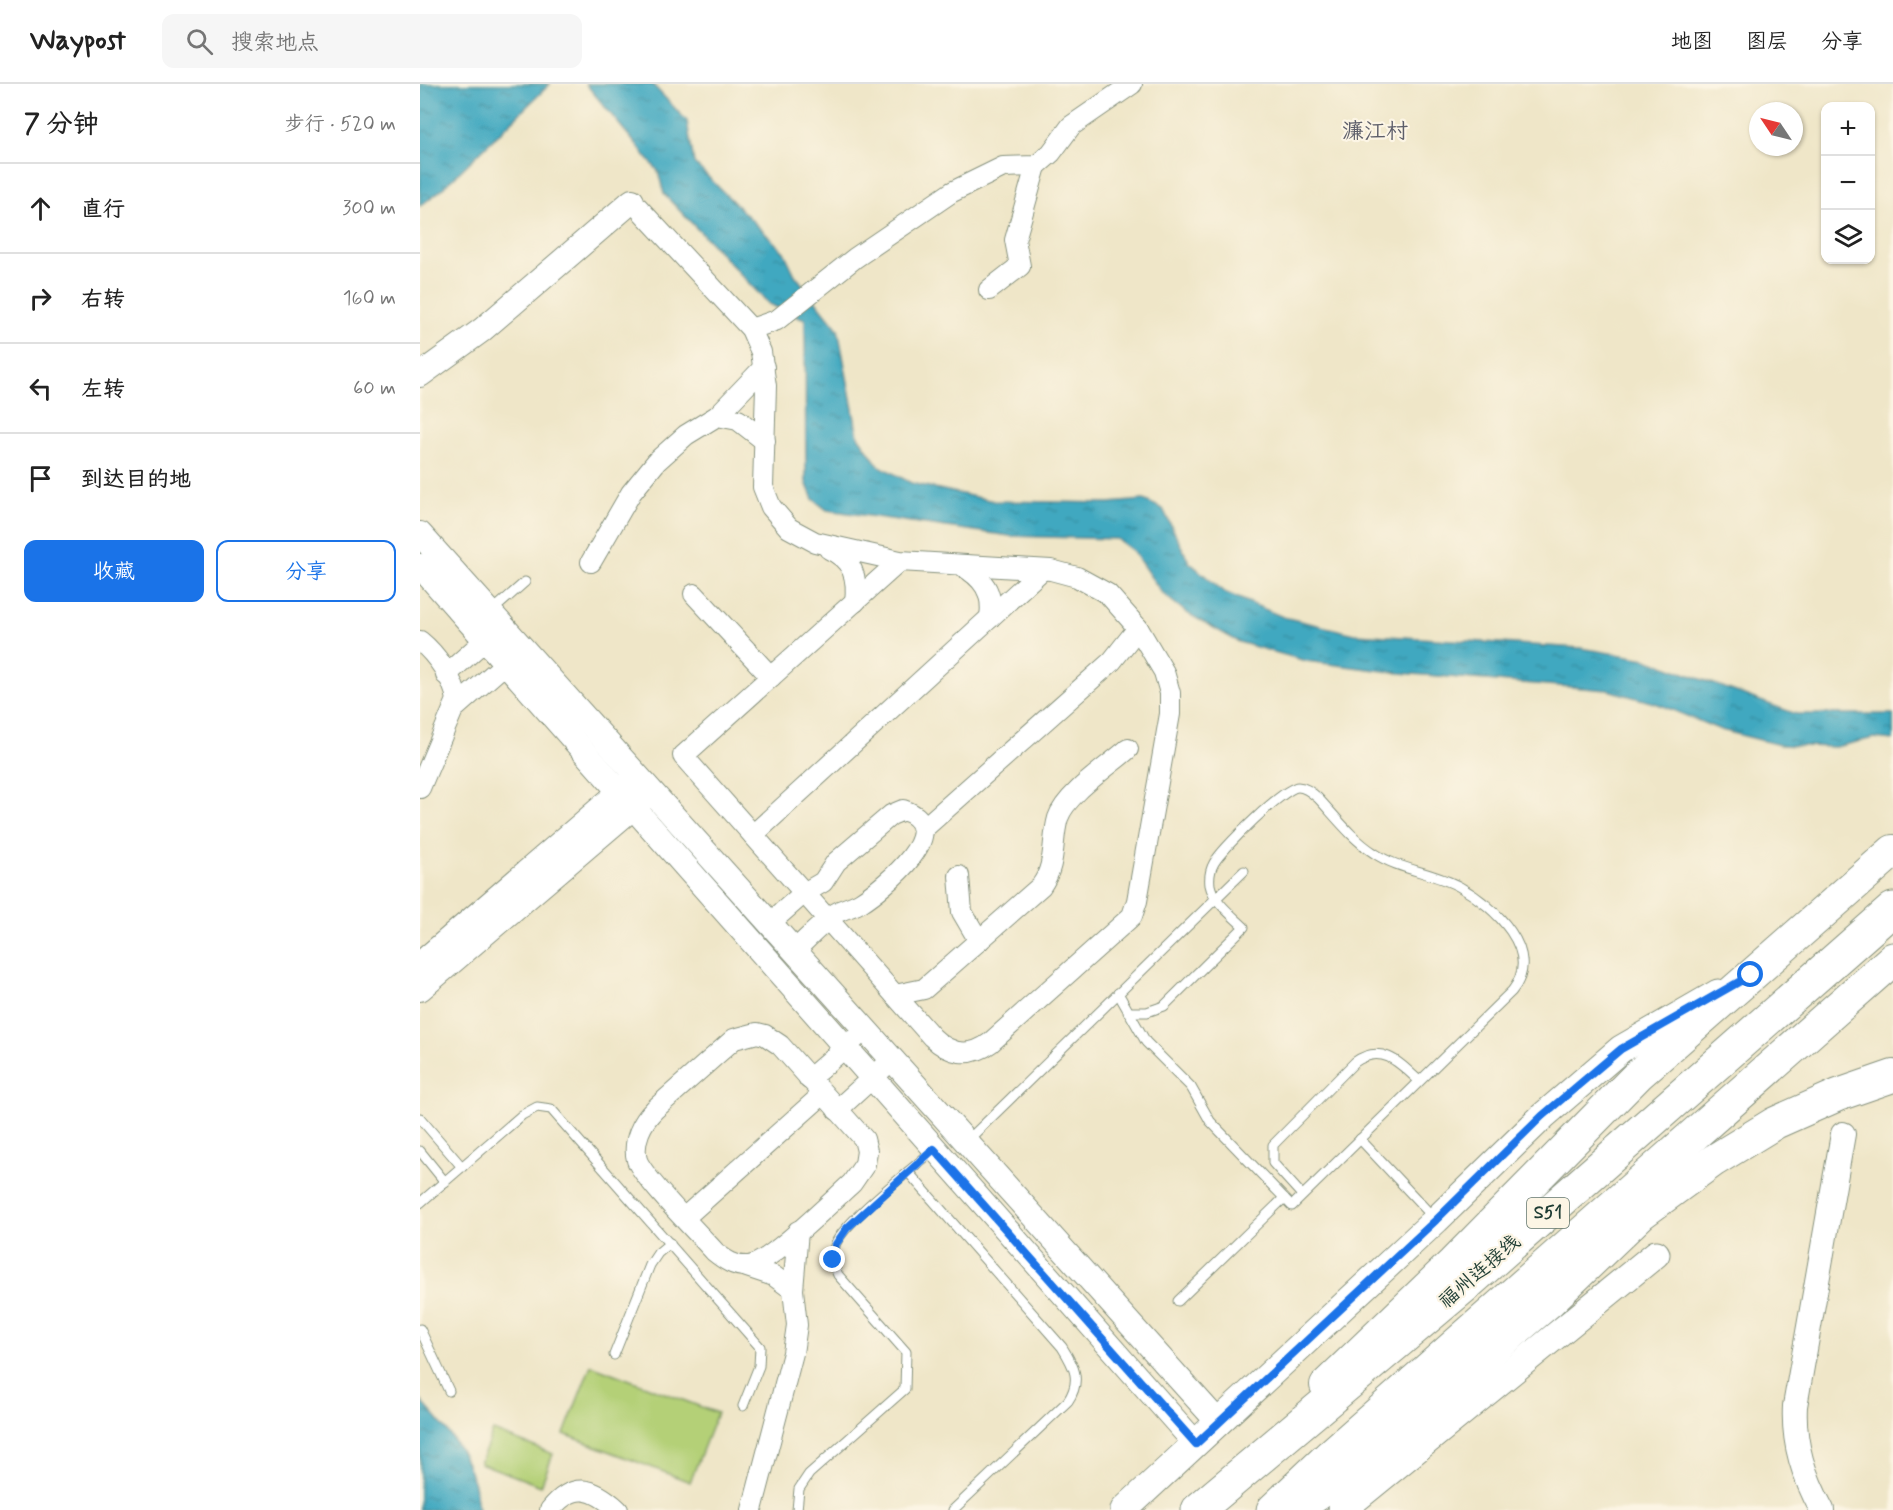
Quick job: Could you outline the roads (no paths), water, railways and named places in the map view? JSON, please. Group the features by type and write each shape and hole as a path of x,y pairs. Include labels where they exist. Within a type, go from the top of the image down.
{"highway":[{"path":"1196,1510 1453,1263 1638,1075 1893,852"},
{"name":"福州连接线","path":"1196,1510 1468,1283 1893,909"},
{"name":"福州连接线","path":"1273,1510 1340,1448 1893,959"},
{"path":"1295,1510 1347,1474 1542,1307 1642,1213 1713,1161 1775,1123 1838,1095 1893,1076"}],"main road":[{"path":"1124,1510 1436,1220 1542,1116 1621,1049 1751,975"},
{"path":"1342,1510 1656,1254"}],"street":[{"path":"989,290 1020,266 1015,240 1036,166 1051,153 1071,126 1132,84"},
{"path":"751,329 777,320 855,258 952,192 1003,167 1036,166"},
{"path":"420,375 482,330 632,201 751,329 764,367 764,487 766,499 778,518 789,528 837,552 851,564 856,582 855,602"},
{"path":"591,562 631,493 657,461 686,435 717,416 764,367"},
{"path":"717,416 738,420 765,441"},
{"path":"420,534 1219,1423"},
{"path":"815,542 900,561 1066,573 1098,587 1118,602 1138,628 1159,664 1170,693 1170,714 1137,901 1132,916 982,1048 968,1053 951,1050 937,1042 683,756 900,561"},
{"path":"960,565 977,576 990,592 990,618"},
{"path":"420,566 1196,1444"},
{"path":"753,835 1042,570"},
{"path":"694,594 771,677"},
{"path":"923,830 1112,661 1138,628"},
{"path":"446,675 485,640"},
{"path":"420,641 433,654 456,693 456,707 420,788"},
{"path":"1112,661 1135,656 1159,664"},
{"path":"456,707 506,663"},
{"path":"895,996 924,989 1035,892 1047,878 1053,862 1059,816 1064,807 1128,749"},
{"path":"420,989 645,784"},
{"path":"420,964 627,800"},
{"path":"770,923 804,893 824,882 836,862 891,814 903,810 916,817 923,830 922,842 912,857 863,901 844,908 795,950"},
{"path":"958,876 962,912 980,941"},
{"path":"918,1022 924,989"},
{"path":"809,1079 866,1029"},
{"path":"747,1266 768,1257 852,1183 865,1164 867,1151 864,1139 773,1039 765,1035 750,1033 728,1044 648,1116 640,1127 637,1141 638,1162 684,1218 723,1259 737,1266 747,1266 774,1276 793,1290"},
{"path":"837,1110 892,1059"},
{"path":"684,1218 822,1095"},
{"path":"1822,1510 1801,1464 1794,1423 1795,1406 1843,1134"},
{"path":"752,1510 793,1353 797,1325 793,1290 798,1231"},
{"path":"550,1510 562,1496 580,1490 600,1494 618,1510"}],"lane":[{"path":"491,612 525,582"},
{"path":"1118,993 1128,1012 1146,1042 1191,1087 1210,1121 1292,1206 1519,982 1523,970 1518,944 1508,927 1493,912 1460,887 1391,862 1373,853 1318,798 1305,788 1298,787 1282,793 1215,861 1209,879 1210,888 1216,898 1244,927 1164,1006 1147,1012 1128,1012"},
{"path":"967,1141 1244,871"},
{"path":"1302,1195 1273,1163 1273,1145 1355,1062 1370,1055 1389,1056 1419,1081"},
{"path":"420,1203 522,1115 544,1106 557,1114 760,1347 759,1366 743,1406"},
{"path":"420,1118 462,1167"},
{"path":"1360,1139 1436,1220"},
{"path":"797,1510 798,1489 809,1474 905,1389 906,1352 838,1275 833,1260 836,1244 847,1228 934,1149"},
{"path":"420,1151 445,1182"},
{"path":"908,1172 1062,1347 1071,1361 1077,1378 1076,1386 1068,1401 953,1510"},
{"path":"1178,1301 1284,1198"},
{"path":"614,1355 650,1265 658,1253 670,1243"},
{"path":"420,1329 449,1391"}],"water":[{"path":"420,84 550,84 441,190 420,206"},
{"path":"586,84 652,84 687,121 694,163 784,252 795,275 838,329 858,436 878,465 911,483 994,501 1109,503 1144,500 1163,509 1189,562 1224,592 1283,617 1355,634 1580,648 1646,659 1796,714 1893,714 1893,740 1874,738 1835,747 1780,745 1721,730 1658,704 1608,690 1400,673 1306,661 1239,642 1187,613 1162,593 1133,551 1117,539 1010,536 827,510 813,499 806,482 805,319 769,304 664,194 658,171"},
{"path":"420,1400 452,1437 467,1463 476,1493 478,1510 420,1510"}],"district":[{"name":"濂江村","path":"1375,132"}]}
